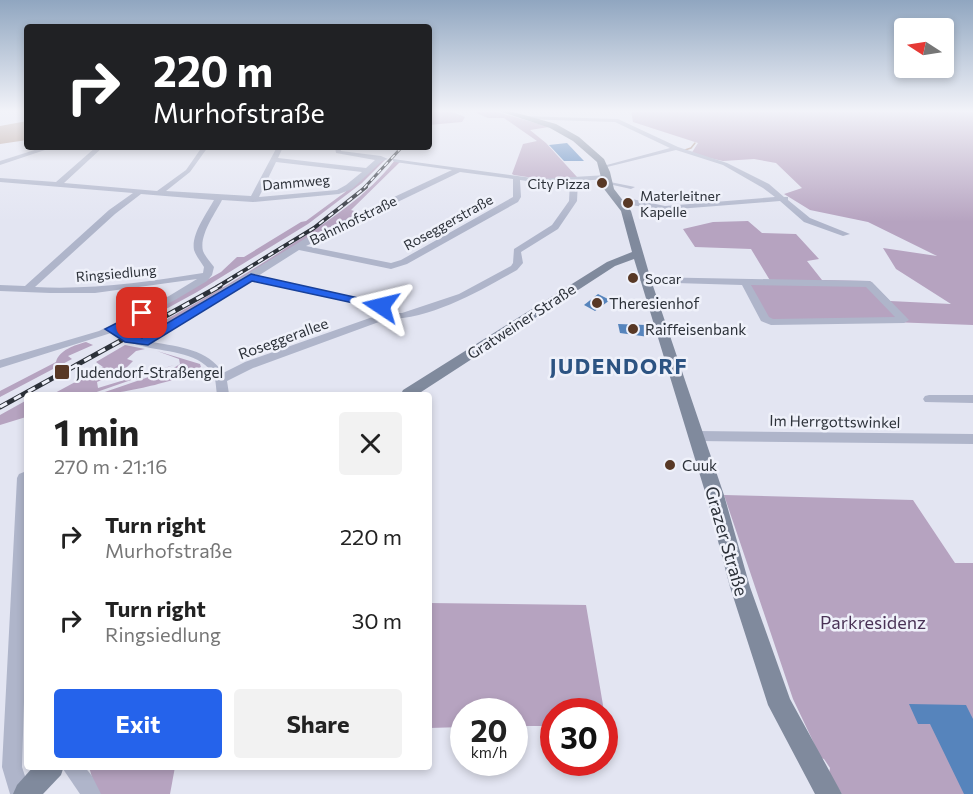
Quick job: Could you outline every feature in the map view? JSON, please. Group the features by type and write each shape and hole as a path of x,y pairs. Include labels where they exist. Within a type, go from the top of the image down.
{"main road":[{"name":"Grazer Straße","path":"586,148 604,167 609,189 620,201 629,217 637,254 697,436 740,587 780,705 830,794"},
{"name":"Gratweiner Straße","path":"411,392 612,264 637,254"},
{"path":"24,794 48,770"}],"street":[{"path":"604,167 676,148"},
{"path":"676,148 725,164 766,186 807,219 846,234"},
{"path":"0,163 41,150"},
{"path":"57,185 97,150"},
{"path":"159,193 188,171 204,150"},
{"path":"253,200 279,150"},
{"name":"Dammweg","path":"219,198 253,200 339,192 349,187 384,158 338,152 338,150"},
{"name":"Dammweg","path":"274,160 367,170"},
{"path":"395,160 547,181 607,180 631,187"},
{"name":"Bahnhofstraße","path":"143,343 299,247 460,169"},
{"name":"Roseggerstraße","path":"299,247 391,266 404,262 515,200 517,197 516,177"},
{"name":"Roseggerallee","path":"221,379 249,365 392,315 403,316 462,296 514,268 518,263 517,251 555,227 573,201 574,179"},
{"path":"0,180 219,198 204,226 198,244 199,253 209,267 207,275 189,289 111,329 0,363"},
{"name":"Ringsiedlung","path":"27,289 112,212 139,192"},
{"path":"620,201 629,200 665,208 785,199"},
{"name":"Ringsiedlung","path":"0,288 49,291 123,288 207,275"},
{"path":"251,277 381,306 392,315"},
{"path":"645,279 869,284 904,320 771,322 765,319 745,282"},
{"path":"111,329 129,339 200,357 212,365 221,379 223,392"},
{"path":"929,399 973,399"},
{"name":"Im Herrgottswinkel","path":"697,436 973,439"},
{"path":"24,478 12,767 18,788 24,794"},
{"path":"75,770 86,783 90,794"}],"green space":[{"path":"522,148 551,148 577,177 547,180 512,174"},
{"path":"695,148 973,148 973,325 863,321 779,322 767,318 748,283 771,282 751,249 695,247 683,229 713,222 748,221 762,233 796,234 819,259 807,261 822,280 870,281 890,301 951,304 896,269 883,248 937,256 868,222 810,210 784,194 802,188 776,163 754,159 723,161 691,154"},
{"path":"386,159 362,183 308,224 197,292 124,332 128,324 221,272 237,257 244,257 306,221 344,193 379,161"},
{"path":"395,160 400,162 351,210 360,213 149,336 134,337 234,281 320,226 373,185"},
{"path":"86,342 93,345 68,356 72,359 0,397 0,391 56,362 60,354 68,349"},
{"path":"125,345 145,349 136,351 127,359 133,361 124,370 97,382 98,388 174,365 97,392 57,392 103,367 96,362"},
{"path":"157,351 200,364 201,367 194,372 153,385 121,392 105,392 172,369 180,364 179,359"},
{"path":"24,402 24,418 0,425 0,415"},
{"name":"Parkresidenz","path":"724,495 913,500 955,563 973,563 973,794 842,794 829,774 830,768 821,758 793,699"},
{"path":"432,603 586,605 602,698 540,698 540,726 528,726 528,698 450,698 450,727 432,728"},
{"path":"90,770 174,770 170,794 97,794"}],"building":[{"path":"552,148 572,148 584,161 564,161"},
{"name":"Theresienhof","path":"598,294 610,300 595,311 584,305"},
{"name":"Raiffeisenbank","path":"618,324 646,325 649,337 620,333"},
{"path":"909,704 966,705 973,719 973,794 964,794 930,724 918,724"}],"waterway":[{"path":"685,150 691,148"}],"railway":[{"path":"364,188 399,150"},
{"path":"217,287 314,228 366,187"},
{"path":"27,392 220,286"},
{"path":"0,407 24,394"}],"place":[{"name":"City Pizza","path":"602,183"},
{"name":"Materleitner Kapelle","path":"628,203"},
{"name":"Socar","path":"633,278"},
{"name":"Theresienhof","path":"597,303"},
{"name":"Raiffeisenbank","path":"633,329"},
{"name":"Judendorf-Straßengel","path":"62,372"},
{"name":"Cuuk","path":"670,465"}],"district":[{"name":"JUDENDORF","path":"619,365"}],"route":[{"path":"142,313 111,329 129,339 143,343 251,277 381,306"}]}
